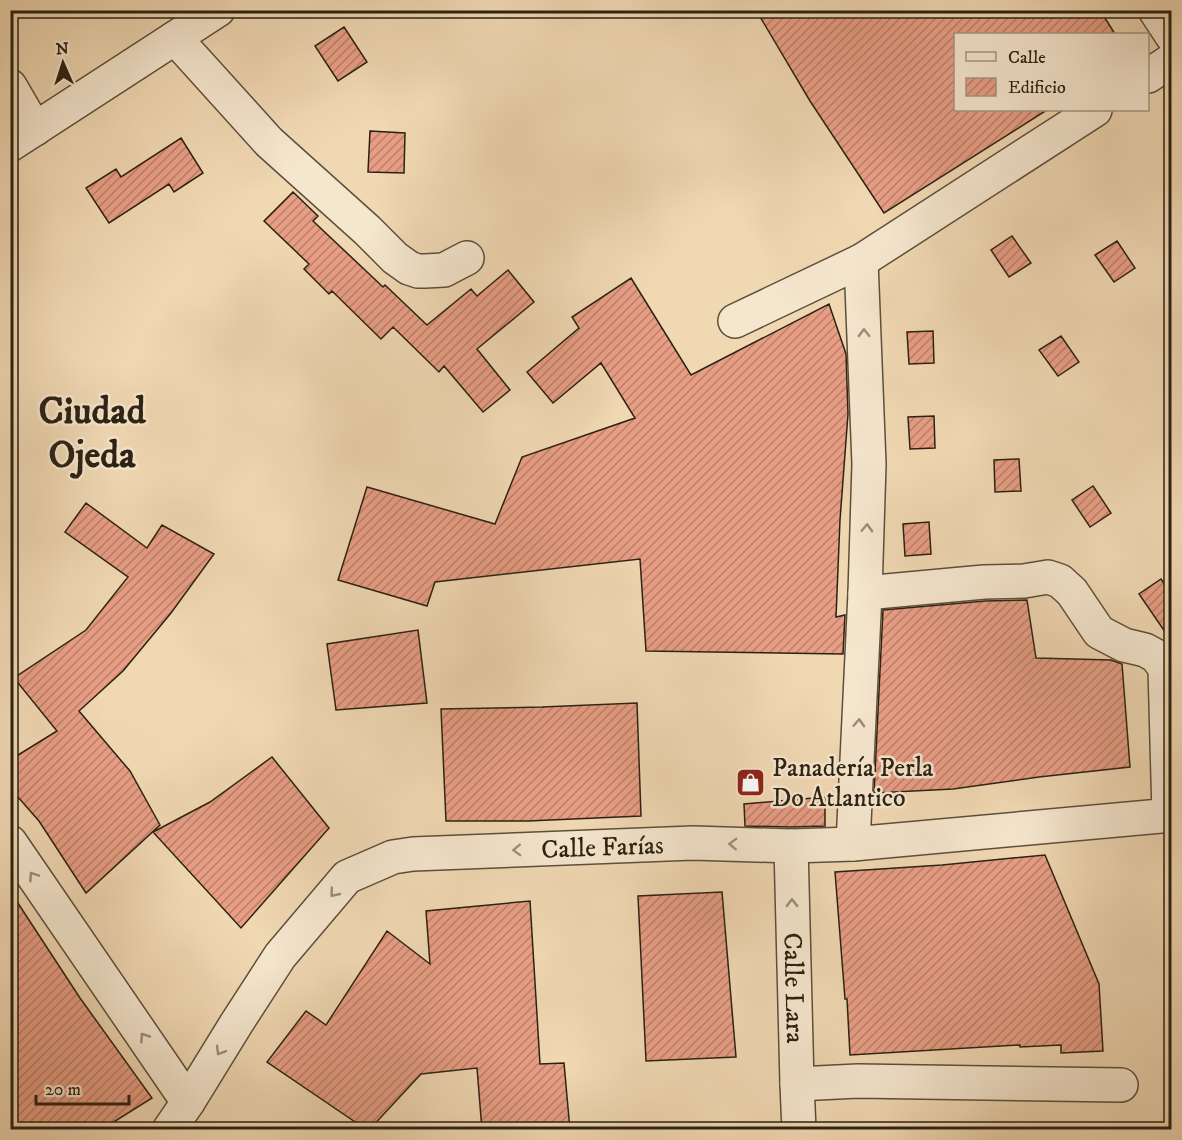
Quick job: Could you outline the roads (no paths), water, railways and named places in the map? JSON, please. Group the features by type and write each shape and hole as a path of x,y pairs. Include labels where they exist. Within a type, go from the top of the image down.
{"street":[{"path":"10,86 23,137 218,10"},
{"path":"1155,10 1172,36"},
{"path":"175,38 269,142 395,258 409,268 418,271 444,270 467,258"},
{"path":"1149,74 1172,60"},
{"path":"735,321 861,261 1093,111"},
{"path":"853,844 869,464 861,261"},
{"path":"865,592 1024,581 1048,577 1060,581 1072,592 1099,632 1124,645 1145,650 1156,656 1165,668 1170,815"},
{"name":"Calle Farías","path":"169,1130 280,956 347,877 393,857 413,854 693,843 791,846 853,844 1170,815"},
{"path":"10,842 188,1102"},
{"name":"Calle Lara","path":"791,846 799,1130"},
{"path":"797,1084 858,1081 1121,1085"}],"place":[{"name":"Panadería Perla Do Atlantico","path":"751,782"}],"district":[{"name":"Ciudad Ojeda","path":"92,432"}]}
